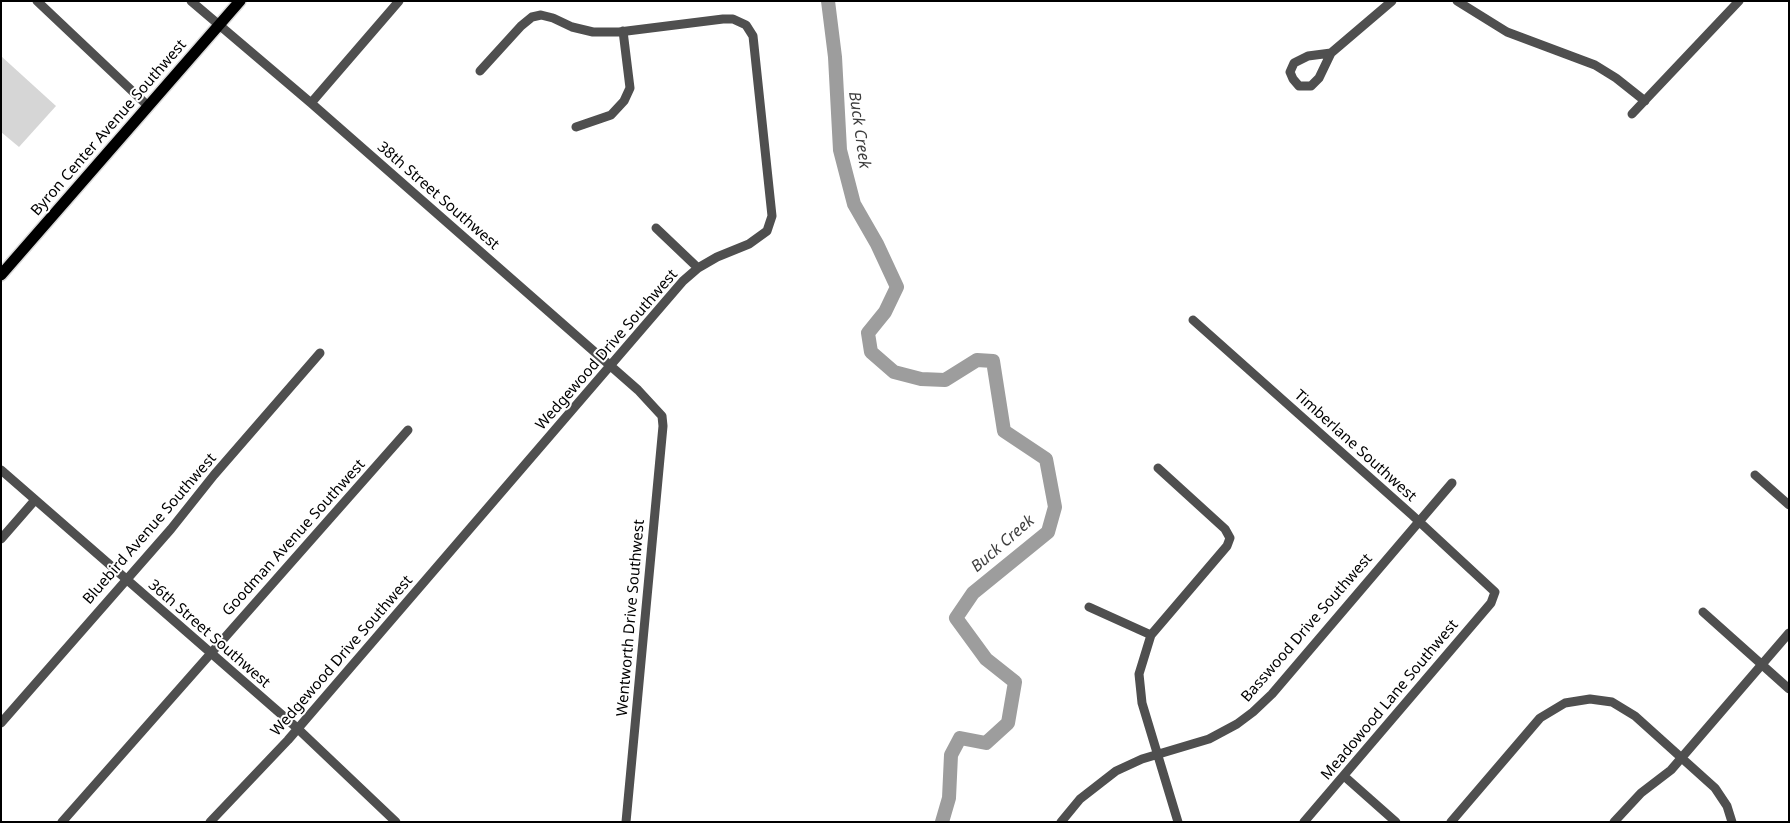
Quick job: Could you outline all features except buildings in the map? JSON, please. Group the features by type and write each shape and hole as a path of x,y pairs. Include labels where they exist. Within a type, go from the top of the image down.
{"main road":[{"name":"Byron Center Avenue Southwest","path":"1,275 240,1"}],"street":[{"path":"37,1 148,105"},
{"name":"38th Street Southwest","path":"192,1 218,26 311,103 610,365 652,404 662,416"},
{"path":"311,103 399,1"},
{"path":"1331,53 1308,56 1294,63 1290,72 1296,83 1307,88 1315,83 1331,53 1392,1"},
{"path":"1457,1 1507,32 1595,65 1616,78 1645,101"},
{"path":"1632,114 1739,1"},
{"name":"Wedgewood Drive Southwest","path":"210,822 297,728 683,281 698,268 717,256 759,239 767,231 772,216 753,36 746,25 733,19 624,31 593,32 572,27 554,18 542,15 532,17 520,26 480,72"},
{"path":"576,127 611,115 624,101 630,88 624,31"},
{"path":"656,228 698,268"},
{"name":"Timberlane Southwest","path":"1193,320 1419,520 1491,586 1495,595"},
{"name":"Bluebird Avenue Southwest","path":"1,723 125,579 165,537 214,475 320,353"},
{"name":"Wentworth Drive Southwest","path":"626,822 663,426 662,416"},
{"name":"Goodman Avenue Southwest","path":"62,822 211,652 282,576 408,430"},
{"path":"1158,468 1226,529 1230,538 1227,546 1151,636 1141,665 1139,688 1156,754 1178,822"},
{"name":"36th Street Southwest","path":"1,470 297,728 396,822"},
{"path":"1755,475 1789,505"},
{"name":"Basswood Drive Southwest","path":"1061,822 1080,799 1108,776 1134,762 1156,754 1201,743 1219,735 1260,706 1452,483"},
{"path":"1,539 36,500"},
{"name":"Meadowood Lane Southwest","path":"1304,822 1491,603 1495,595"},
{"path":"1088,607 1151,636"},
{"path":"1703,612 1789,689"},
{"path":"1614,822 1636,797 1666,775 1682,758 1789,633"},
{"path":"1451,822 1540,718 1558,706 1579,700 1602,700 1622,707 1635,716 1719,793 1732,822"},
{"path":"1344,776 1396,822"}],"shaded area":[{"path":"1,56 56,106 19,147 1,132"}],"waterway":[{"name":"Buck Creek","path":"828,1 835,57 840,150 854,204 877,244 897,287 885,312 868,333 871,352 894,372 921,379 945,380 977,360 993,361 1004,431 1046,459 1055,507 1048,532 973,593 956,618 986,659 1015,682 1008,723 986,743 960,738 951,755 949,798 942,822"}]}
